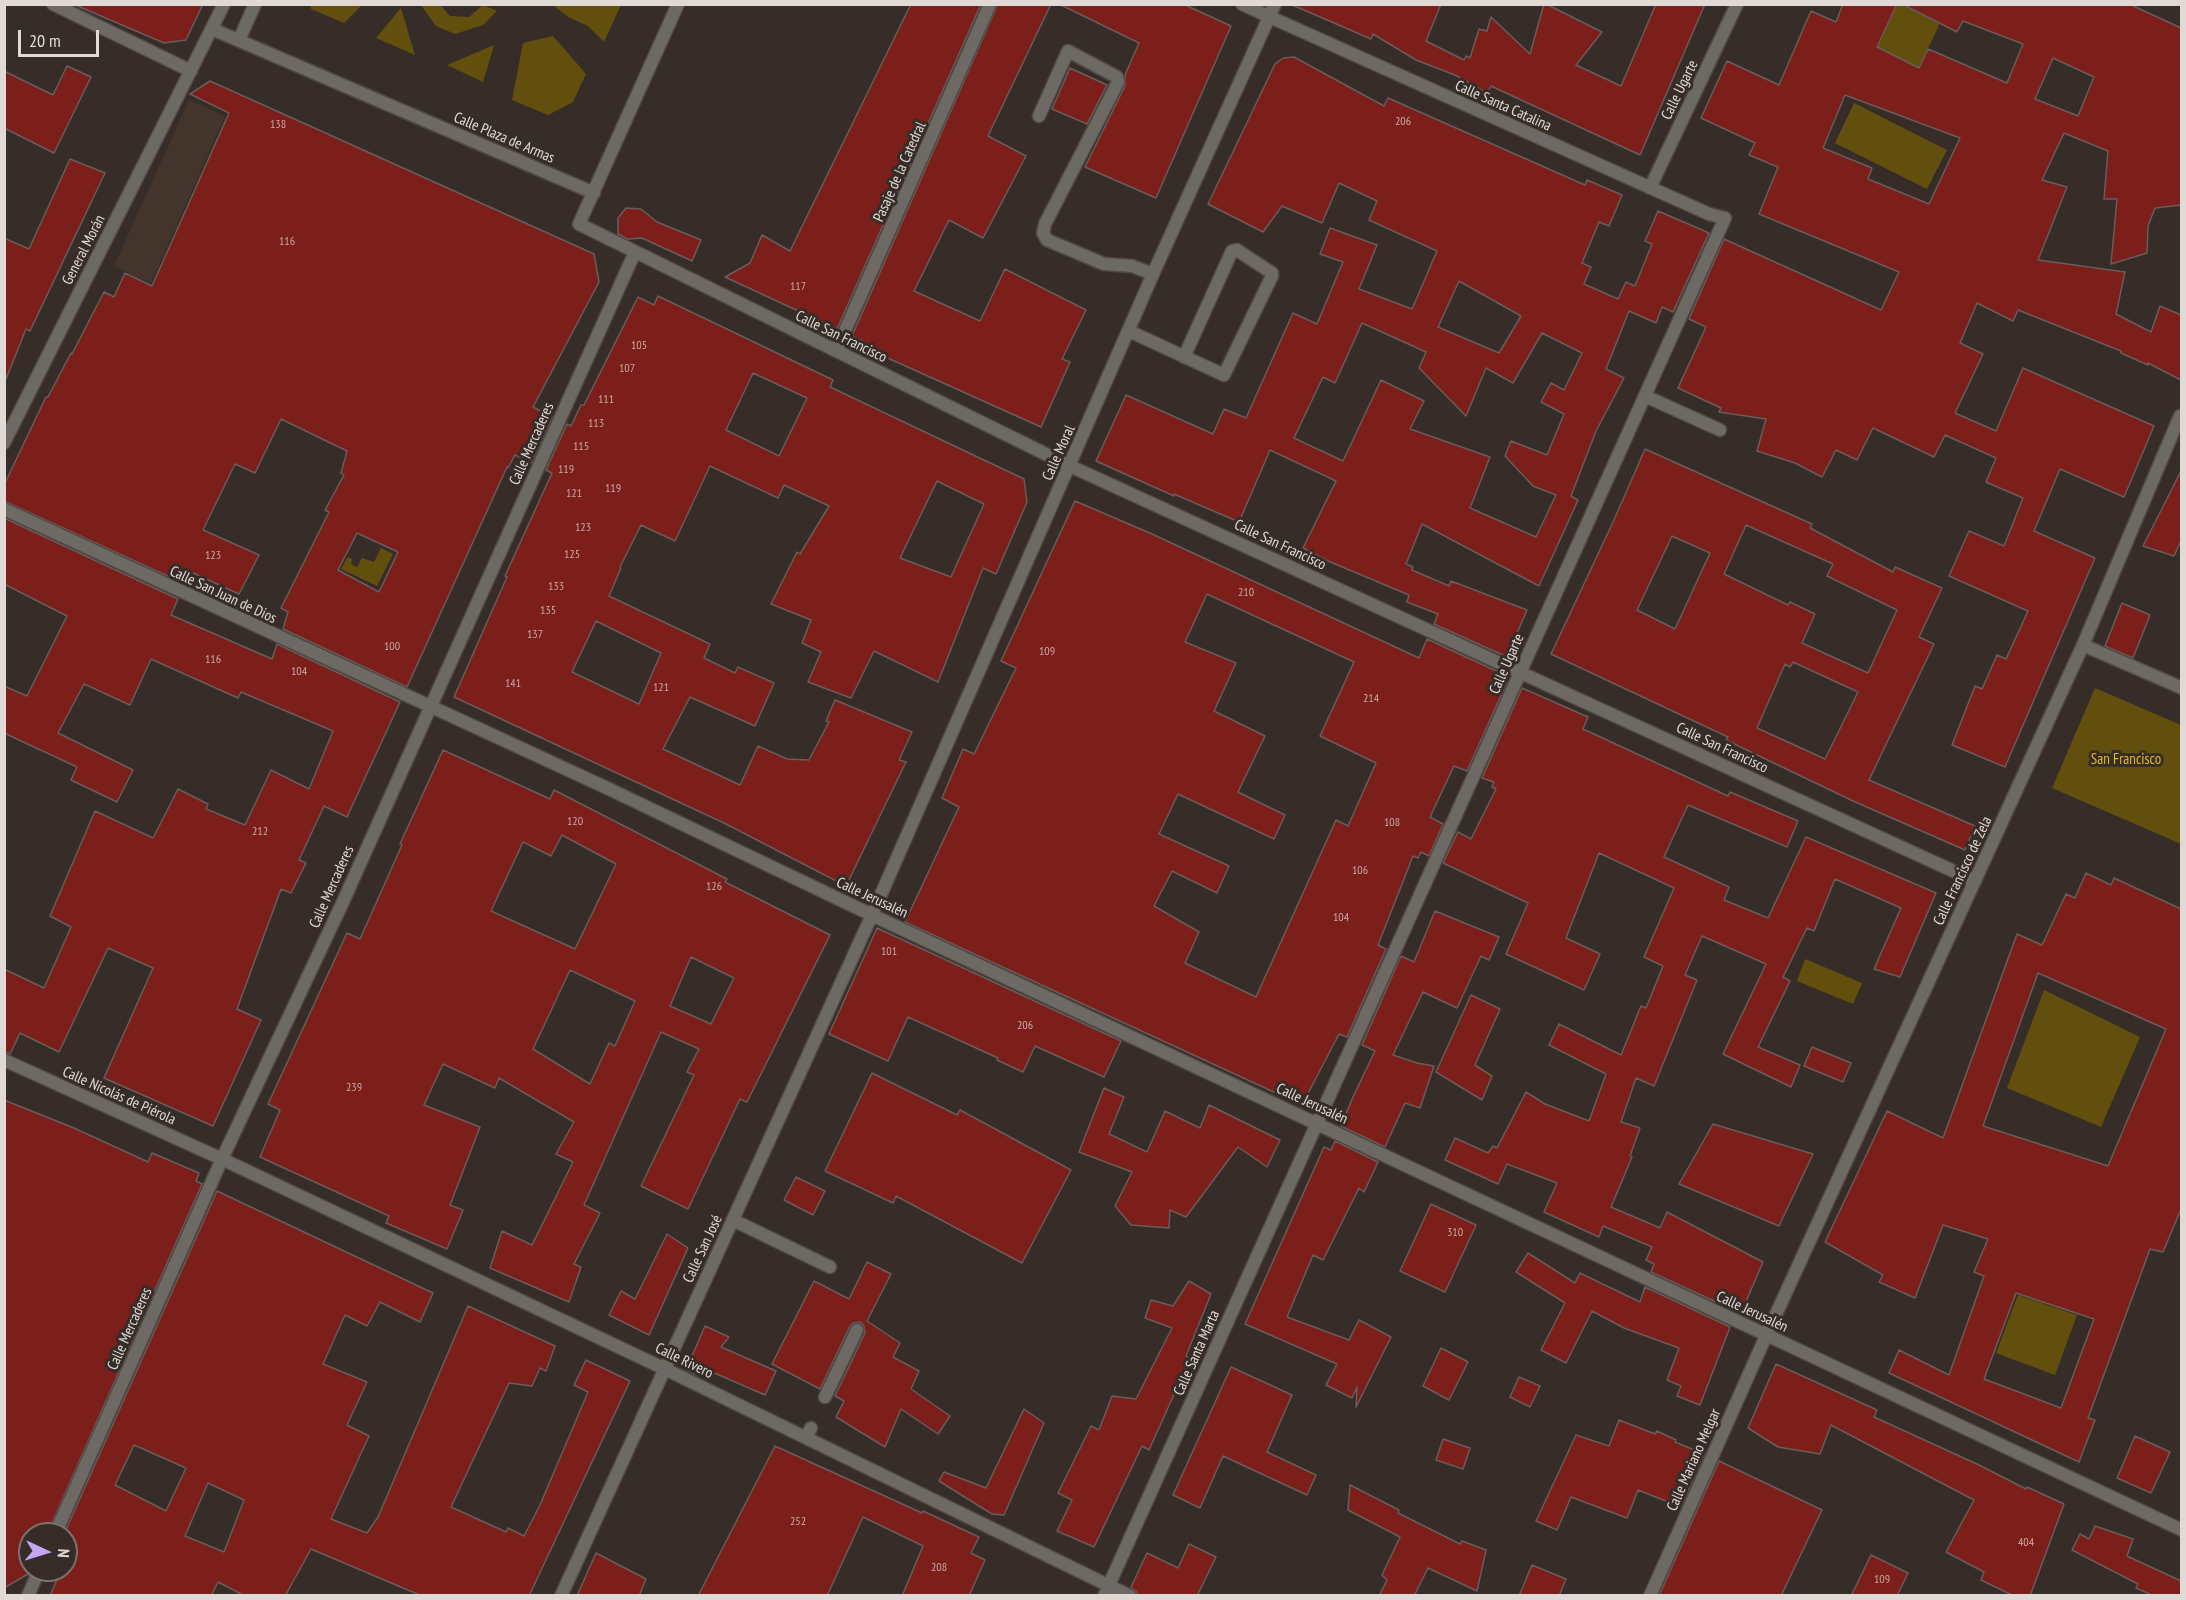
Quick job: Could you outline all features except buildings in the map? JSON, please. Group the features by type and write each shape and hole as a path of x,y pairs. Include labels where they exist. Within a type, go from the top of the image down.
{"street":[{"path":"53,4 191,71"},
{"name":"General Morán","path":"4,443 224,4"},
{"path":"239,40 255,4"},
{"path":"594,193 678,4"},
{"name":"Pasaje de la Catedral","path":"836,351 990,4"},
{"name":"Calle Santa Catalina","path":"1242,4 1650,188 1709,214 1725,218"},
{"name":"Calle Moral","path":"872,915 1153,274 1275,4"},
{"name":"Calle Ugarte","path":"1650,188 1737,4"},
{"name":"Calle Plaza de Armas","path":"212,29 594,193"},
{"path":"1039,116 1068,51 1117,77 1118,82 1045,224 1043,233 1047,240 1104,264 1132,266 1153,274"},
{"name":"Calle San Francisco","path":"594,193 579,224 635,252 1070,466 1974,881"},
{"name":"Calle Ugarte","path":"1318,1124 1725,218"},
{"path":"1129,332 1184,357 1224,375 1272,273 1237,250 1232,251 1184,357"},
{"name":"Calle Mercaderes","path":"60,1522 222,1159 342,904 635,252"},
{"path":"1645,396 1720,430"},
{"name":"Calle Francisco de Zela","path":"1766,1336 2083,645 2181,416"},
{"name":"Calle San Juan de Dios","path":"4,509 429,707"},
{"path":"2083,645 2181,688"},
{"name":"Calle Jerusalén","path":"429,707 607,788 872,915 2181,1530"},
{"name":"Calle San José","path":"561,1596 872,915"},
{"name":"Calle Nicolás de Piérola","path":"4,1060 222,1159"},
{"name":"Calle Santa Marta","path":"1106,1590 1318,1124"},
{"name":"Calle Rivero","path":"222,1159 665,1369 808,1433 1106,1590 1130,1596"},
{"path":"733,1220 830,1267"},
{"path":"825,1397 857,1330"},
{"name":"Calle Mariano Melgar","path":"1650,1596 1766,1336"},
{"path":"28,1596 34,1582"}],"shaded area":[{"path":"189,100 225,116 151,283 114,266"}],"green space":[{"path":"310,4 362,5 344,23 311,9"},
{"path":"421,5 440,5 450,16 469,17 483,5 497,11 483,25 455,34 436,26"},
{"path":"553,5 621,5 604,42 588,26 568,17"},
{"path":"1897,5 1902,5 1940,23 1919,68 1877,47"},
{"path":"401,8 415,55 376,38"},
{"path":"553,36 586,74 573,102 548,115 512,100 523,43"},
{"path":"494,45 483,82 447,65"},
{"path":"1854,103 1947,150 1927,189 1835,143"},
{"path":"381,548 393,554 377,586 341,569 348,557 352,559 351,564 357,567 362,558 374,562"},
{"name":"San Francisco","path":"2095,688 2181,725 2181,844 2052,788"},
{"path":"1805,959 1862,983 1853,1004 1797,981"},
{"path":"2044,990 2140,1037 2101,1127 2007,1088"},
{"path":"2018,1295 2077,1315 2055,1375 1996,1353"}]}
